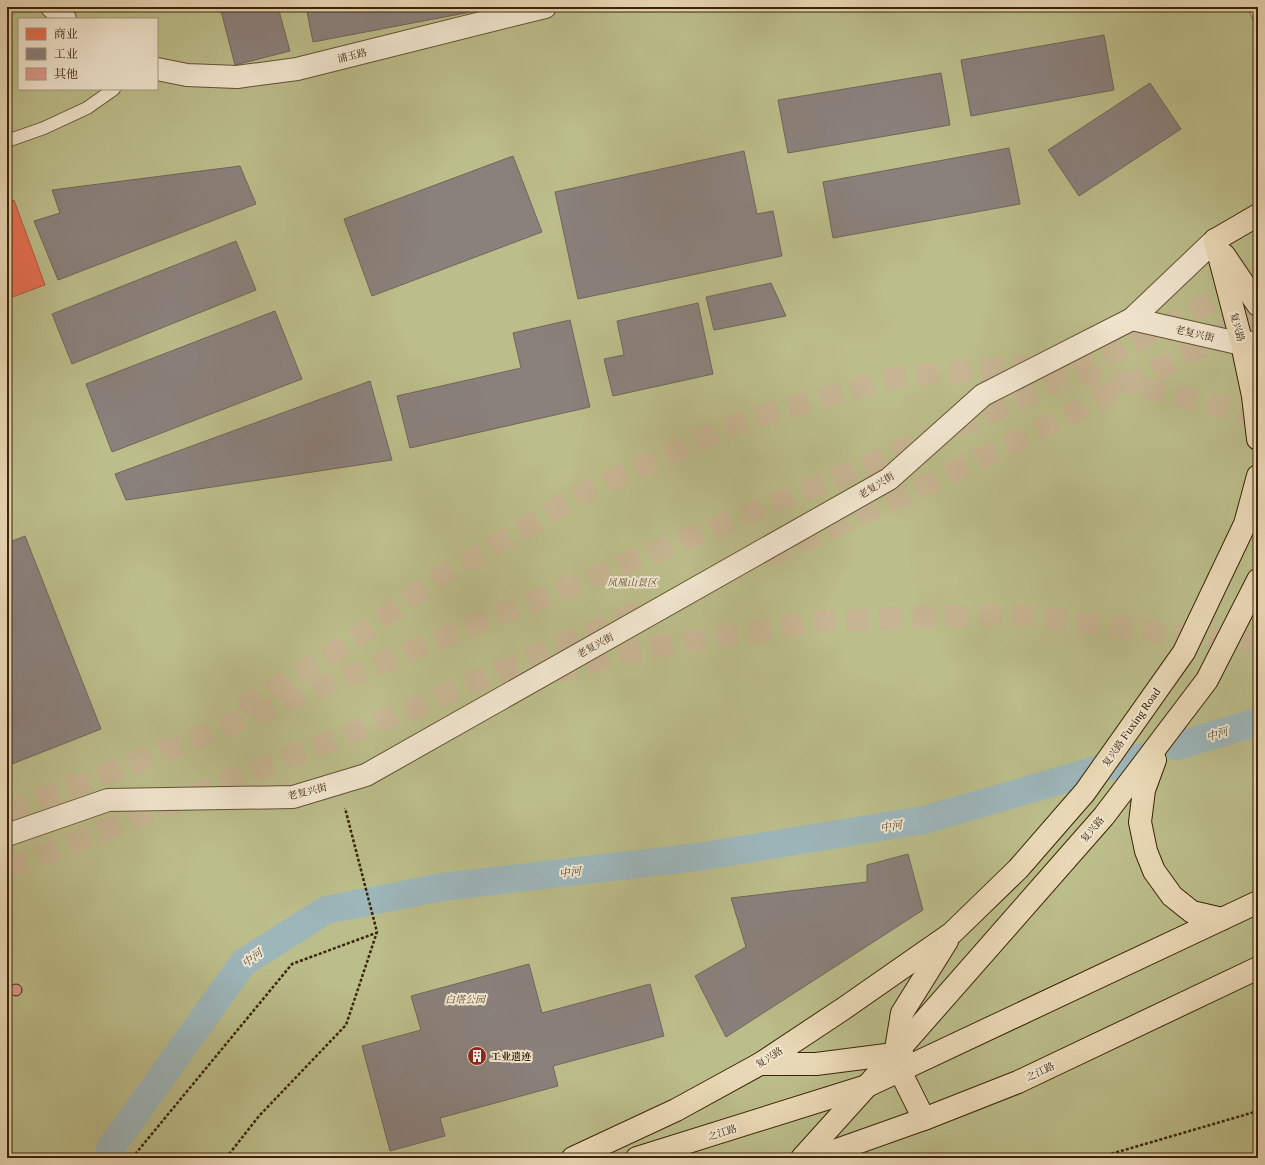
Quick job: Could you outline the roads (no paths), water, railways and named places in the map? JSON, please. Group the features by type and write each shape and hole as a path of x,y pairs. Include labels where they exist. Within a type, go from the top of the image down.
{"main road":[{"path":"1258,215 1215,240 1258,305"},
{"name":"复兴路","path":"1215,240 1250,343 1253,396 1258,439"},
{"name":"复兴路 Fuxing Road","path":"1085,792 1184,652 1245,524 1258,476"},
{"name":"复兴路","path":"802,1158 867,1086 897,1063 1104,816 1207,680 1258,580"},
{"path":"1165,735 1144,790 1140,822 1146,851 1154,871 1172,896 1192,912 1222,919"},
{"name":"复兴路","path":"573,1158 676,1110 760,1064 843,1009 952,933 1018,869 1085,792"},
{"path":"760,1064 897,1063 984,1031 1258,902"},
{"name":"复兴路","path":"897,1063 902,1014 952,933"},
{"name":"之江路","path":"814,1158 924,1119 1018,1082 1258,968"},
{"path":"897,1063 924,1119"},
{"name":"之江路","path":"637,1158 867,1086"}],"street":[{"name":"浦玉路","path":"158,69 187,74 237,77 297,69 545,7"},
{"name":"老复兴街","path":"7,835 108,800 293,797 366,774 890,479 983,395 1132,319 1215,240"},
{"name":"老复兴街","path":"1132,319 1250,343"}],"lane":[{"path":"7,141 44,128 88,108 113,90"}],"waterway":[{"name":"中河","path":"1176,746 1258,722"},
{"name":"中河","path":"110,1158 110,1149 243,963 326,910 442,887 698,857 924,820 1141,757"}],"tunnel":[{"path":"7,812 182,744 834,479 1009,404 1173,323 1258,275"},
{"path":"767,557 876,508 1021,439 1140,379 1258,315"},
{"path":"241,708 339,649 446,573 594,487 744,421 896,377 1046,364 1214,404 1258,420"},
{"path":"7,869 405,711 643,610"},
{"path":"555,672 642,649 822,621 1011,614 1258,643"}],"railway":[{"path":"1143,9 1155,7"}],"place":[{"name":"工业遗迹","path":"477,1056"}],"park label":[{"name":"凤凰山景区","path":"632,582"},
{"name":"白塔公园","path":"465,999"}]}
